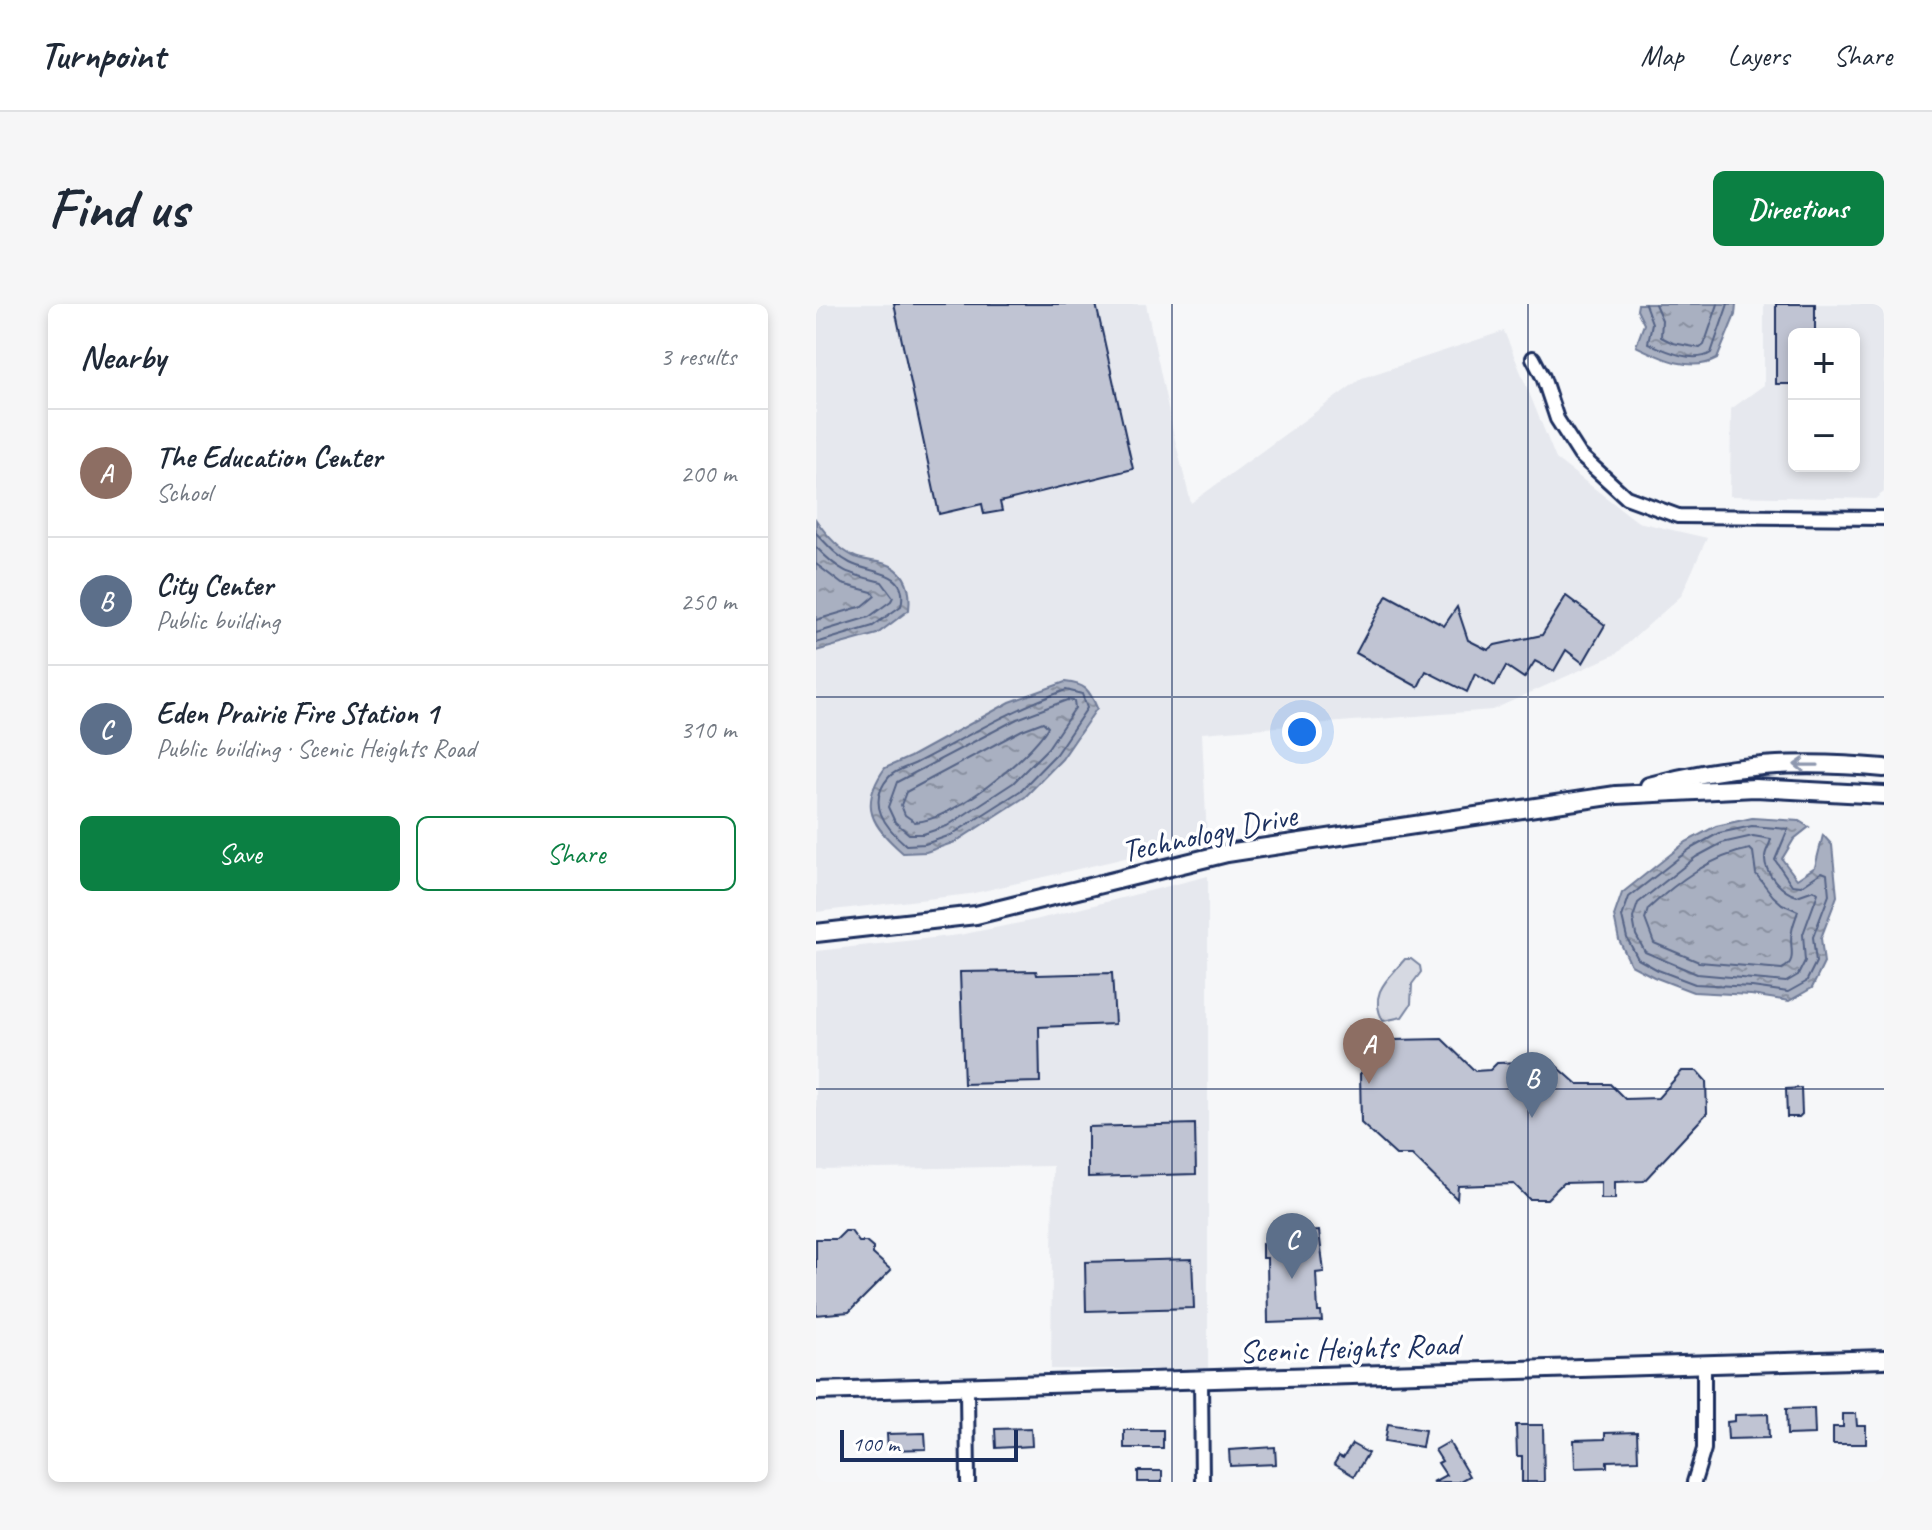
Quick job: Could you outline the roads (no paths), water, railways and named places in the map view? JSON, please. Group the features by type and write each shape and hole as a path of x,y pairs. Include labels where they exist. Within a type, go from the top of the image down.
{"street":[{"path":"1533,358 1557,419 1580,455 1626,497 1678,516 1884,518"},
{"name":"Technology Drive","path":"1616,795 1698,773 1757,764 1884,768"},
{"name":"Technology Drive","path":"816,933 976,915 1242,851 1616,795 1755,788 1884,795"},
{"name":"Scenic Heights Road","path":"816,1391 1884,1359"},
{"path":"1694,1482 1704,1449 1704,1365"},
{"path":"1201,1381 1202,1482"},
{"path":"967,1388 968,1482"}],"water":[{"path":"1638,304 1736,304 1735,315 1717,359 1697,365 1676,362 1636,346 1644,324 1637,310"},
{"path":"816,520 848,553 897,570 909,591 909,610 877,634 816,651"},
{"path":"1065,682 1086,689 1097,708 1062,759 1025,797 955,842 926,852 903,853 883,834 872,815 871,804 877,781 885,768 1010,702"},
{"path":"1752,818 1799,821 1809,827 1794,839 1782,859 1797,879 1815,867 1823,835 1832,845 1837,896 1821,938 1824,963 1812,988 1789,1001 1751,995 1693,992 1631,965 1619,940 1614,916 1622,893 1686,842 1716,826"}],"place":[{"name":"The Education Center","path":"1369,1084"},
{"name":"City Center","path":"1532,1118"},
{"name":"Eden Prairie Fire Station 1","path":"1292,1279"}]}
